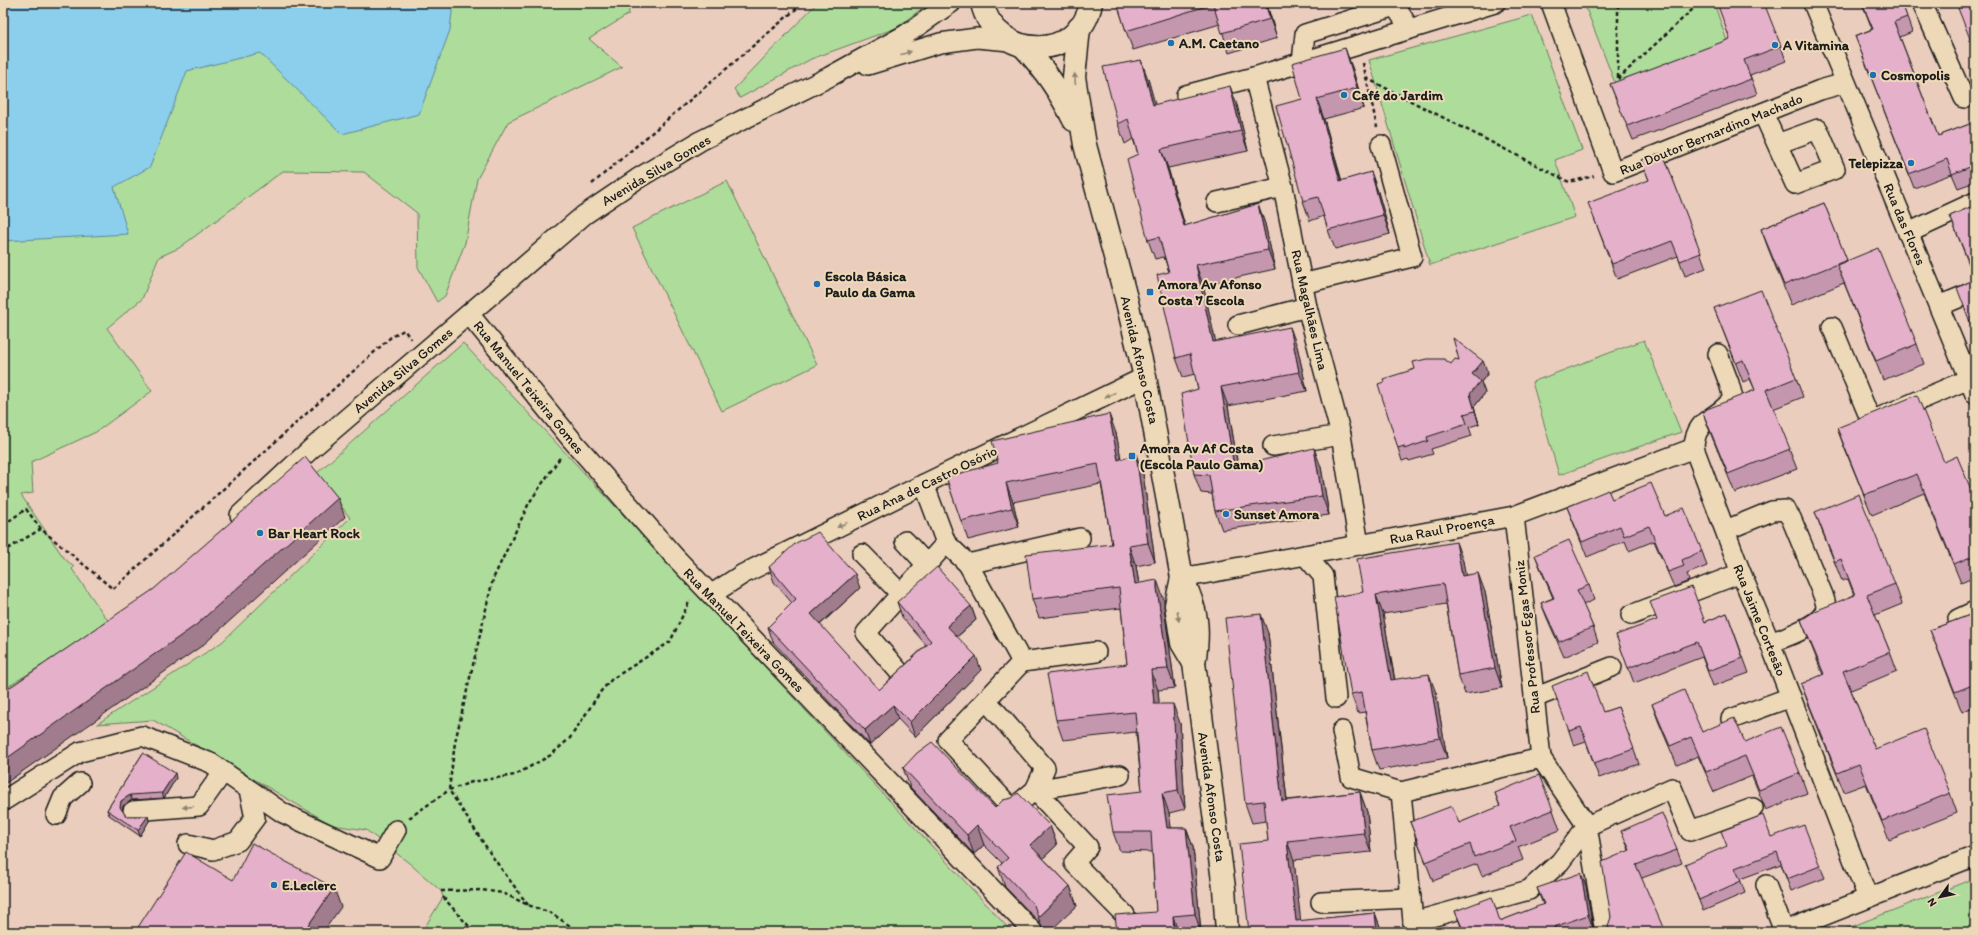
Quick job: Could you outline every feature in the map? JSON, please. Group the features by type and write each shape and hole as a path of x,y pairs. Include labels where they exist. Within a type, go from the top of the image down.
{"main road":[{"path":"982,3 984,12 990,23 999,34 1016,44 1037,61 1062,95 1085,145"},
{"path":"1016,44 1049,46 1060,42 1085,16"},
{"path":"1085,16 1074,77 1085,145"},
{"name":"Avenida Afonso Costa","path":"1085,145 1126,298 1145,377 1182,578 1194,608 1198,641 1194,663 1224,888 1227,932"}],"street":[{"path":"829,77 905,35 951,3"},
{"path":"1085,16 1101,3"},
{"path":"1186,95 1254,77 1495,3"},
{"name":"Rua Doutor Bernardino Machado","path":"1551,3 1612,172 1820,90 1846,83"},
{"name":"Rua das Flores","path":"1813,3 1972,386 1871,421 1832,327"},
{"path":"1922,3 1964,98"},
{"path":"1302,62 1305,34 1395,6 1410,29"},
{"path":"829,77 940,43 977,38 1016,44"},
{"name":"Avenida Silva Gomes","path":"229,525 316,444 470,314 534,256 584,215 637,179 700,141 829,77"},
{"name":"Rua Magalhães Lima","path":"1254,77 1283,187 1307,307 1341,435 1359,545"},
{"path":"1763,113 1777,144"},
{"path":"1302,284 1412,257 1381,145"},
{"path":"1217,202 1283,187"},
{"path":"1908,233 1975,202"},
{"path":"1939,306 1975,291"},
{"path":"1238,324 1307,307"},
{"name":"Rua Manuel Teixeira Gomes","path":"470,314 572,440 705,588 1034,932"},
{"path":"1694,448 1694,436 1701,425 1713,414 1727,407 1733,398 1718,354"},
{"name":"Rua Ana de Castro Osório","path":"705,588 743,574 1145,377"},
{"path":"1273,446 1341,435"},
{"name":"Rua Raul Proença","path":"1182,578 1514,516 1694,448"},
{"name":"Rua Jaime Cortesão","path":"1694,448 1726,530 1741,574 1770,643 1868,898"},
{"path":"924,484 946,543 968,564 1022,662"},
{"path":"1726,530 1772,511 1785,510 1791,518 1823,594 1826,607 1821,618 1809,626 1770,643"},
{"name":"Rua Professor Egas Moniz","path":"1514,516 1541,758 1587,826"},
{"path":"968,564 1080,538"},
{"path":"905,541 927,565"},
{"path":"900,674 866,633 946,543"},
{"path":"862,554 901,594"},
{"path":"1305,555 1323,576 1336,698"},
{"path":"1631,615 1741,574"},
{"path":"1958,618 1975,611"},
{"path":"986,700 1044,768 1035,790 1012,809 942,744 1022,662 1096,652"},
{"path":"1534,698 1612,667"},
{"path":"1732,720 1791,697"},
{"path":"1342,731 1351,777 1401,792 1541,758"},
{"path":"3,801 80,752 142,736 211,763 283,813 380,858 396,830"},
{"path":"133,811 199,806 223,772"},
{"path":"895,787 908,773"},
{"path":"1035,790 1120,775"},
{"path":"56,814 63,798 80,783"},
{"path":"1401,792 1414,927 1529,890 1560,862 1587,826 1672,788 1690,831 1753,808"},
{"path":"188,844 213,850 238,841 255,818 249,790"},
{"path":"1035,790 1088,847 1074,862 1125,915"},
{"path":"1587,826 1598,899 1605,932"},
{"path":"1766,886 1783,932 1975,856"},
{"path":"1321,902 1411,898"}],"path":[{"path":"586,190 803,3"},
{"path":"1618,3 1618,79 1694,8 1692,3"},
{"path":"1358,45 1381,145"},
{"path":"1366,78 1569,182 1612,172"},
{"path":"3,525 26,509 41,529 113,589 391,337 404,330 414,341"},
{"path":"528,905 492,856 449,790 455,742 493,579 529,503 572,440"},
{"path":"3,562 9,548 41,529"},
{"path":"396,830 413,815 449,790 472,782 515,775 551,755 570,738 601,691 612,679 670,642 705,588"},
{"path":"441,891 482,890 504,893 528,905 551,912 579,932"},
{"path":"444,897 474,932"}],"green space":[{"path":"3,3 628,3 629,14 589,39 622,67 508,122 477,179 465,243 445,296 437,302 418,267 417,213 364,172 283,171 179,248 159,257 142,299 107,328 152,391 96,432 31,462 33,493 21,495 64,558 74,567 72,569 109,622 3,690"},
{"path":"817,3 929,3 896,28 811,59 740,98 734,89"},
{"path":"1584,3 1714,3 1729,47 1620,96"},
{"path":"1532,15 1582,150 1555,160 1575,217 1430,265 1369,60"},
{"path":"727,181 817,365 722,411 632,228"},
{"path":"1644,340 1681,432 1559,475 1532,382"},
{"path":"463,343 1012,932 422,932 443,897 441,891 409,863 366,830 332,825 153,720 97,724 222,642 350,518 317,473"},
{"path":"1975,878 1975,932 1838,932"}],"water":[{"path":"3,3 453,3 450,30 419,114 342,134 260,53 187,71 150,167 114,187 128,234 3,241"}],"building":[{"path":"1117,3 1265,3 1270,19 1222,33 1213,4 1126,31"},
{"path":"1717,3 1764,3 1781,46 1744,60 1751,79 1627,126 1610,84 1730,39"},
{"path":"1862,3 1902,3 1907,17 1894,22 1938,136 1975,122 1975,165 1952,174 1947,159 1909,174 1855,36 1873,29"},
{"path":"1956,3 1975,3 1975,49 1974,49"},
{"path":"1345,48 1357,88 1317,99 1340,181 1371,172 1383,215 1328,230 1318,197 1303,201 1276,106 1302,99 1292,63"},
{"path":"1141,60 1153,105 1230,86 1241,131 1161,149 1184,226 1258,204 1268,250 1196,265 1213,342 1290,327 1299,372 1221,387 1234,467 1314,448 1322,496 1215,511 1209,475 1194,474 1181,394 1198,389 1190,354 1176,358 1157,275 1169,272 1159,237 1148,240 1127,159 1138,154 1128,119 1118,124 1103,67"},
{"path":"1663,153 1701,253 1680,261 1672,241 1612,264 1588,203 1649,180 1641,160"},
{"path":"1824,203 1847,260 1784,285 1761,229"},
{"path":"1975,205 1975,255 1967,258 1950,216"},
{"path":"1878,248 1917,344 1876,361 1837,265"},
{"path":"1975,279 1975,335 1957,288"},
{"path":"1761,290 1796,378 1766,390 1790,449 1728,474 1703,413 1707,409 1755,390 1743,360 1736,363 1714,308"},
{"path":"1453,338 1483,361 1472,374 1480,381 1470,394 1475,411 1464,414 1467,424 1427,437 1428,441 1404,449 1404,446 1398,448 1378,384 1384,382 1383,379 1415,369 1413,362 1427,359 1444,359 1451,364 1455,359 1459,360"},
{"path":"1917,395 1944,462 1957,456 1975,499 1975,555 1954,564 1917,474 1864,495 1837,428"},
{"path":"1109,414 1118,460 1136,454 1148,543 1129,546 1135,584 1157,580 1168,669 1151,670 1154,704 1173,704 1178,790 1162,793 1167,828 1186,828 1195,914 1173,916 1174,932 1117,932 1115,915 1156,912 1151,832 1113,832 1107,795 1142,791 1135,712 1056,720 1047,674 1127,664 1119,588 1032,599 1026,554 1112,544 1098,464 1006,483 1012,508 961,521 946,477 998,463 992,441"},
{"path":"305,457 338,498 196,625 3,761 3,692 154,589"},
{"path":"1651,483 1665,516 1684,508 1702,551 1682,560 1684,566 1668,572 1649,526 1624,536 1620,526 1582,542 1567,507 1608,490 1612,499"},
{"path":"1859,494 1895,584 1867,595 1890,652 1843,671 1875,749 1924,729 1950,793 1882,821 1859,764 1837,773 1801,684 1824,674 1801,620 1815,611 1855,595 1841,559 1835,562 1815,512"},
{"path":"818,532 855,574 811,614 879,690 931,641 897,602 937,567 971,606 947,626 976,656 910,722 893,705 865,730 768,627 796,599 769,567 796,543"},
{"path":"1569,540 1589,585 1577,590 1593,627 1559,642 1541,603 1554,598 1535,555"},
{"path":"1456,542 1462,576 1478,573 1495,668 1458,675 1443,584 1376,595 1391,680 1429,674 1440,738 1372,750 1362,692 1351,694 1334,597 1363,592 1357,559"},
{"path":"1692,587 1705,622 1727,613 1743,658 1708,671 1697,642 1628,668 1616,635 1657,620 1650,602"},
{"path":"1975,613 1975,684 1955,692 1930,630"},
{"path":"1261,614 1282,801 1360,792 1364,833 1287,841 1296,921 1375,913 1377,932 1249,932 1239,844 1268,841 1264,801 1245,803 1225,618"},
{"path":"1588,671 1603,712 1618,707 1634,749 1594,763 1581,727 1569,731 1552,686"},
{"path":"1684,690 1702,732 1734,718 1745,742 1781,727 1800,773 1759,790 1745,756 1706,772 1691,737 1670,746 1652,704"},
{"path":"932,742 995,808 1003,800 1012,798 1018,793 1050,826 1030,845 1070,886 1038,917 1034,905 998,867 1008,858 977,825 967,835 903,768 917,753"},
{"path":"143,753 175,773 162,793 130,795 121,801 120,807 126,816 148,816 138,830 107,810"},
{"path":"1539,775 1553,810 1510,827 1516,841 1474,857 1470,844 1426,862 1410,822 1452,806 1459,823 1500,806 1495,793"},
{"path":"1662,813 1677,850 1636,865 1665,932 1610,932 1608,926 1611,917 1602,862 1630,850 1621,831"},
{"path":"1763,815 1771,837 1804,825 1820,866 1787,879 1777,852 1735,868 1741,881 1699,900 1685,864 1727,846 1721,831"},
{"name":"E.Leclerc","path":"252,843 334,888 305,930 308,932 135,932 186,852 233,880"},
{"path":"1581,873 1588,915 1554,927 1556,932 1464,932 1455,911 1492,897 1500,921 1544,904 1537,888"}],"place":[{"name":"A.M. Caetano","path":"1171,43"},
{"name":"A Vitamina","path":"1775,45"},
{"name":"Cosmopolis","path":"1873,75"},
{"name":"Café do Jardim","path":"1344,95"},
{"name":"Telepizza","path":"1911,163"},
{"name":"Escola Básica Paulo da Gama","path":"817,284"},
{"name":"Amora Av Afonso Costa 7 Escola","path":"1150,292"},
{"name":"Amora Av Af Costa (Escola Paulo Gama)","path":"1132,456"},
{"name":"Sunset Amora","path":"1226,514"},
{"name":"Bar Heart Rock","path":"260,533"},
{"name":"E.Leclerc","path":"274,885"}]}
